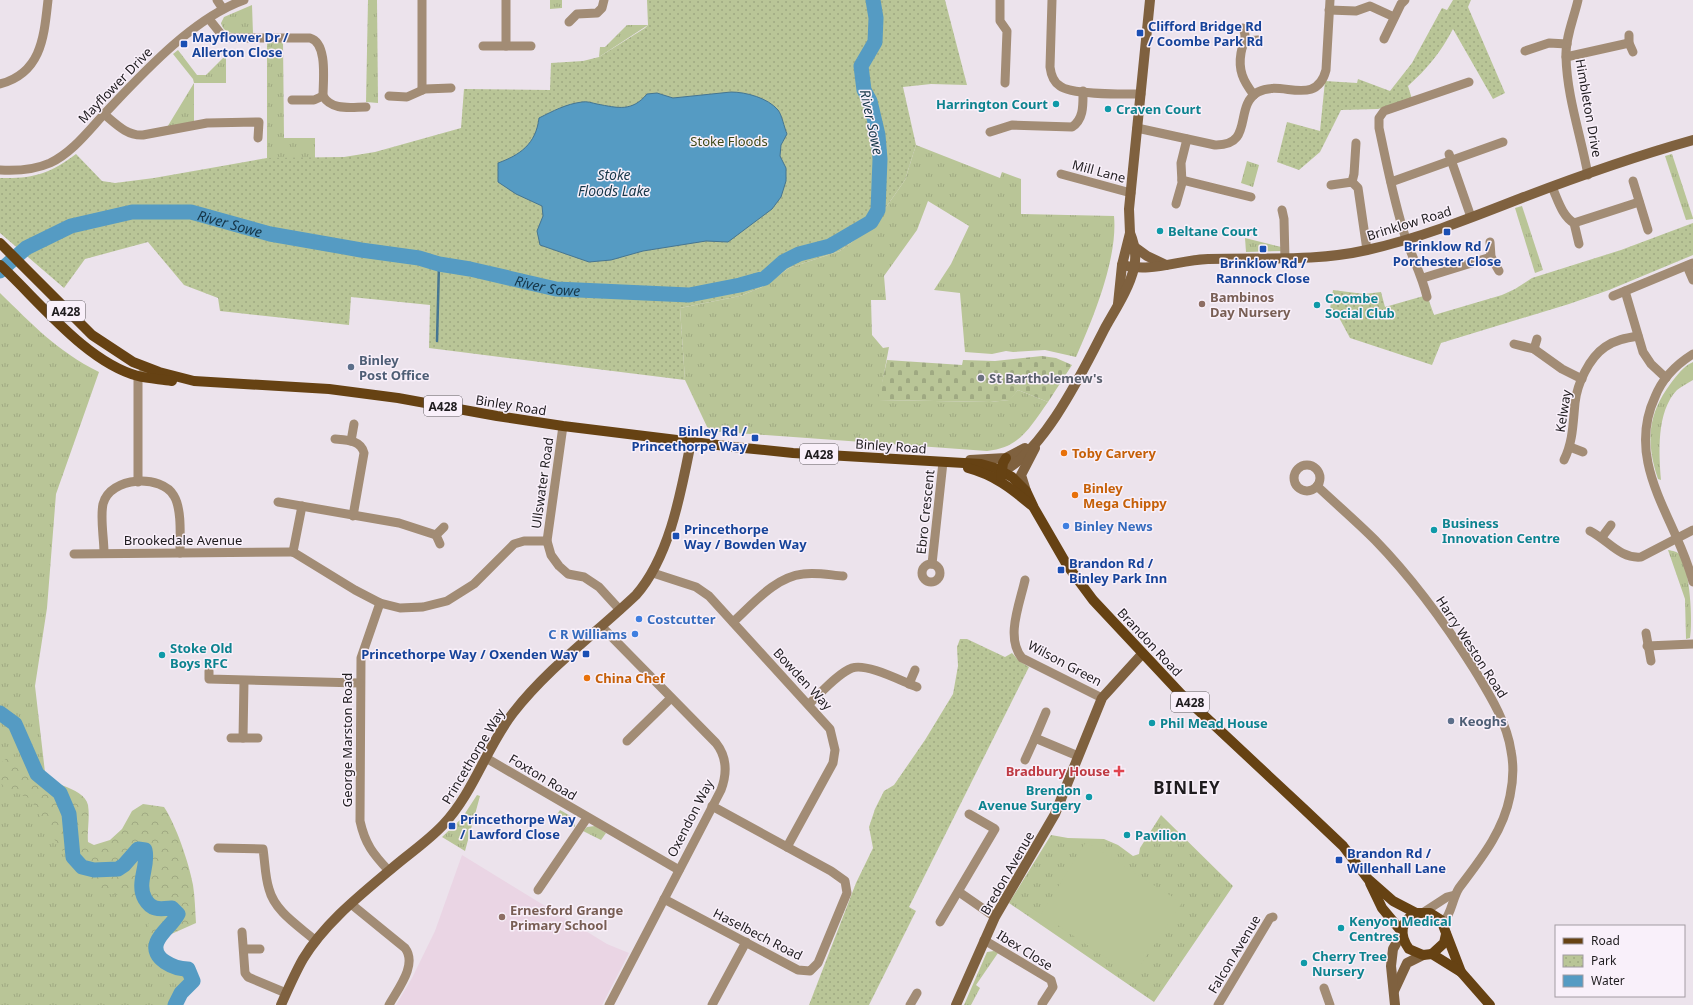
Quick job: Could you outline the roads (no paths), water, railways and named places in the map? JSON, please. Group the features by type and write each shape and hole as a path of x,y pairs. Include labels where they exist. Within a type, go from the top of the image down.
{"main road":[{"path":"1118,304 1122,265 1130,233 1131,193 1150,0"},
{"name":"Brinklow Road","path":"1122,265 1134,269 1146,269 1206,259 1285,260 1336,256 1367,250 1406,239 1552,187 1693,140"},
{"path":"1026,491 1021,475 1044,432 1085,367 1118,304 1134,269 1136,248 1130,233"},
{"name":"Binley Road","path":"3,246 92,335 133,362 194,382 329,389 398,398 563,426 691,442 793,453 981,464 1002,472"},
{"path":"1136,248 1147,256 1166,265"},
{"name":"A428","path":"0,265 70,333 100,357 138,376 172,381 194,382"},
{"path":"945,462 1006,458 1022,450 1044,432"},
{"path":"990,475 1002,472 1018,460 1044,432"},
{"name":"Princethorpe Way","path":"281,1005 303,958 316,941 351,904 439,830 454,813 468,794 504,726 535,687 639,592 652,573 665,545 691,442"},
{"path":"1003,482 1003,463 1006,458"},
{"name":"Binley Road","path":"945,462 990,475 1003,482"},
{"name":"Brandon Road","path":"1002,472 1012,477 1026,491 1034,508 1071,570 1093,600 1181,694 1250,757 1337,841 1368,879 1392,901 1420,912 1435,915 1443,923 1462,972 1490,1005"},
{"name":"Brandon Road","path":"1003,482 1034,508"},
{"name":"Bredon Avenue","path":"956,1005 984,940 996,917 1056,814 1102,698 1142,654"},
{"name":"Brandon Road","path":"1368,879 1382,908 1402,932 1409,949 1427,954 1462,972"},
{"path":"1394,1005 1391,966 1393,949 1409,916 1420,912"},
{"path":"1394,992 1407,963 1427,954 1444,943 1446,934"}],"street":[{"path":"0,84 9,82 22,74 30,67 37,55 44,38 48,0"},
{"path":"217,0 223,9"},
{"name":"Mayflower Drive","path":"0,170 24,170 51,162 74,147 156,59 223,9 244,0"},
{"path":"422,0 422,90"},
{"path":"506,0 506,46"},
{"path":"569,22 577,14 597,12 602,8 604,0"},
{"path":"1000,0 999,17 1006,28 1007,36 1005,83"},
{"path":"1052,0 1050,67 1055,83 1063,89 1141,94"},
{"path":"1137,128 1215,145 1230,143 1240,134 1246,106 1254,95 1268,88 1302,91 1312,89 1324,77 1326,70 1330,0"},
{"path":"1384,39 1401,4 1405,0"},
{"name":"Himbleton Drive","path":"1578,0 1567,44 1566,57 1570,89 1588,175"},
{"path":"1329,10 1356,11 1370,6 1394,17"},
{"path":"209,19 221,34 227,38 310,38 317,41 322,52 323,96 328,103 335,106 366,107"},
{"path":"1243,28 1246,41 1241,52 1241,74 1254,95"},
{"path":"1566,57 1629,39 1633,52"},
{"path":"1246,41 1258,40"},
{"path":"1525,51 1549,43 1567,44"},
{"path":"483,46 531,46"},
{"path":"1427,297 1423,278 1406,239 1391,182 1379,128 1379,118 1384,111 1469,82"},
{"path":"388,96 407,97 422,90 451,88"},
{"path":"990,132 1012,126 1072,127 1082,116 1083,91"},
{"path":"292,100 314,100 323,96"},
{"path":"104,114 121,129 133,135 143,135 207,123 258,122 258,138"},
{"path":"1176,204 1182,180 1181,163 1187,139"},
{"path":"1391,182 1450,158 1503,142"},
{"path":"1352,182 1356,143"},
{"path":"1450,158 1471,217"},
{"name":"Mill Lane","path":"1061,174 1131,193"},
{"path":"1182,180 1251,197"},
{"path":"1633,180 1648,230"},
{"path":"1331,185 1352,182"},
{"path":"1352,182 1358,188 1367,250"},
{"path":"1552,187 1567,219 1574,223 1579,244"},
{"path":"1574,223 1639,202"},
{"path":"1282,210 1284,219 1285,260"},
{"path":"1490,242 1491,257 1499,271"},
{"path":"1423,278 1491,257"},
{"path":"1613,296 1625,292 1666,272 1690,264 1693,280"},
{"path":"1625,292 1646,359 1666,378"},
{"name":"Kelway","path":"1564,460 1570,447 1577,392 1582,379 1593,360 1606,346 1617,340 1638,336"},
{"path":"1534,349 1537,339"},
{"name":"Kelway","path":"1514,344 1534,349 1562,369 1582,379"},
{"path":"1693,354 1666,378 1649,410 1646,422 1645,449 1652,482 1677,538 1693,582"},
{"path":"138,482 138,376 151,369"},
{"path":"351,441 354,424"},
{"name":"Ullswater Road","path":"292,552 355,590 380,603 400,608 423,607 447,601 474,584 514,544 524,541 547,541 563,426"},
{"path":"335,439 351,441 363,449 365,458 353,516"},
{"name":"Kelway","path":"1570,447 1583,452"},
{"name":"Ebro Crescent","path":"932,564 945,462"},
{"path":"104,553 103,512 105,499 119,484 138,482 160,484 174,494 178,503 180,553"},
{"name":"Harry Weston Road","path":"1317,486 1376,541 1436,613 1484,686 1499,715 1508,738 1513,764 1510,795 1504,815 1493,840 1455,895 1449,916 1443,923"},
{"path":"278,502 353,516 400,522 436,535 440,544"},
{"path":"292,552 302,506"},
{"path":"1602,537 1610,525"},
{"path":"436,535 444,527"},
{"path":"1590,531 1602,537 1623,554 1632,558 1641,557 1693,530"},
{"path":"547,541 551,555 559,566 568,574 584,577 599,587 620,610"},
{"name":"Brookedale Avenue","path":"74,554 292,552"},
{"name":"Bowden Way","path":"652,573 702,591 713,600 830,728 834,738 835,756 830,771 787,847"},
{"path":"733,622 774,586 790,577 807,574 843,576"},
{"name":"Wilson Green","path":"1025,580 1014,630 1016,649 1022,658 1102,698"},
{"name":"George Marston Road","path":"380,603 361,658 360,821 364,839 373,854 389,871"},
{"name":"Oxendon Way","path":"602,627 716,743 722,752 725,769 724,780 712,806 609,1005"},
{"path":"1646,633 1647,646 1651,661"},
{"path":"1647,646 1693,644"},
{"path":"809,704 843,673 856,667 869,669 913,686 915,670"},
{"path":"209,671 209,679 360,683"},
{"path":"243,738 244,681"},
{"path":"627,741 671,698"},
{"path":"1025,760 1046,712"},
{"path":"231,738 258,738"},
{"path":"1035,738 1078,756"},
{"name":"Foxton Road","path":"486,758 587,818 679,870"},
{"name":"Haselbech Road","path":"664,899 800,971 812,969 819,960 847,893 847,885 841,876 712,806"},
{"path":"940,922 995,829 969,814"},
{"path":"538,890 587,818"},
{"path":"218,848 263,849 269,889 274,901 290,919 316,941"},
{"path":"959,892 996,917"},
{"path":"1420,912 1447,897 1455,895"},
{"path":"351,904 404,947 409,956 410,964 406,975 389,1005"},
{"name":"Falcon Avenue","path":"1218,1005 1268,920 1273,917"},
{"path":"242,932 245,973 248,977 286,993"},
{"name":"Ibex Close","path":"984,940 1051,980 1053,987 1042,1004"},
{"path":"712,1005 746,942"},
{"path":"244,949 260,949"},
{"path":"1324,988 1330,1005"},
{"path":"910,1005 917,993"}],"water":[{"name":"Stoke Floods Lake","path":"731,92 756,96 769,102 778,110 787,134 781,145 780,156 786,168 786,181 781,197 772,209 728,242 706,241 643,251 611,260 589,262 540,245 537,231 543,216 542,206 516,194 498,182 498,163 520,152 531,142 539,118 570,104 590,102 612,107 624,107 636,104 647,94 657,93 673,98"}],"waterway":[{"name":"River Sowe","path":"0,271 26,248 71,226 132,212 191,212 270,234 361,250 419,258 439,264 470,269 556,289 689,295 740,285 765,278 783,262 799,254 830,246 871,222 878,210 880,159 878,135 870,101 864,90 861,66 875,42 876,18 873,0"},
{"path":"437,341 439,264"},
{"name":"River Sowe","path":"0,713 15,724 37,774 60,793 69,814 73,857 82,867 94,870 118,869 124,865 138,849 145,850 146,856 142,881 145,899 150,906 160,909 172,908 178,914 159,938 156,948 157,953 165,962 183,969 188,969 193,981 181,993 175,1005"}],"place":[{"name":"Clifford Bridge Rd / Coombe Park Rd","path":"1140,33"},
{"name":"Mayflower Dr / Allerton Close","path":"184,44"},
{"name":"Harrington Court","path":"1056,104"},
{"name":"Craven Court","path":"1108,109"},
{"name":"Beltane Court","path":"1160,231"},
{"name":"Brinklow Rd / Porchester Close","path":"1447,232"},
{"name":"Brinklow Rd / Rannock Close","path":"1263,249"},
{"name":"Bambinos Day Nursery","path":"1202,304"},
{"name":"Coombe Social Club","path":"1317,305"},
{"name":"Binley Post Office","path":"351,367"},
{"name":"St Bartholemew's","path":"981,378"},
{"name":"Binley Rd / Princethorpe Way","path":"755,438"},
{"name":"Toby Carvery","path":"1064,453"},
{"name":"Binley Mega Chippy","path":"1075,495"},
{"name":"Binley News","path":"1066,526"},
{"name":"Business Innovation Centre","path":"1434,530"},
{"name":"Princethorpe Way / Bowden Way","path":"676,536"},
{"name":"Brandon Rd / Binley Park Inn","path":"1061,570"},
{"name":"Costcutter","path":"639,619"},
{"name":"C R Williams","path":"635,634"},
{"name":"Princethorpe Way / Oxenden Way","path":"586,654"},
{"name":"Stoke Old Boys RFC","path":"162,655"},
{"name":"China Chef","path":"587,678"},
{"name":"Keoghs","path":"1451,721"},
{"name":"Phil Mead House","path":"1152,723"},
{"name":"Bradbury House","path":"1119,771"},
{"name":"Brendon Avenue Surgery","path":"1089,797"},
{"name":"Princethorpe Way / Lawford Close","path":"452,826"},
{"name":"Pavilion","path":"1127,835"},
{"name":"Brandon Rd / Willenhall Lane","path":"1339,860"},
{"name":"Ernesford Grange Primary School","path":"502,917"},
{"name":"Kenyon Medical Centres","path":"1341,928"},
{"name":"Cherry Tree Nursery","path":"1304,963"}],"district":[{"name":"BINLEY","path":"1187,787"}],"park label":[{"name":"Stoke Floods","path":"729,141"}]}
